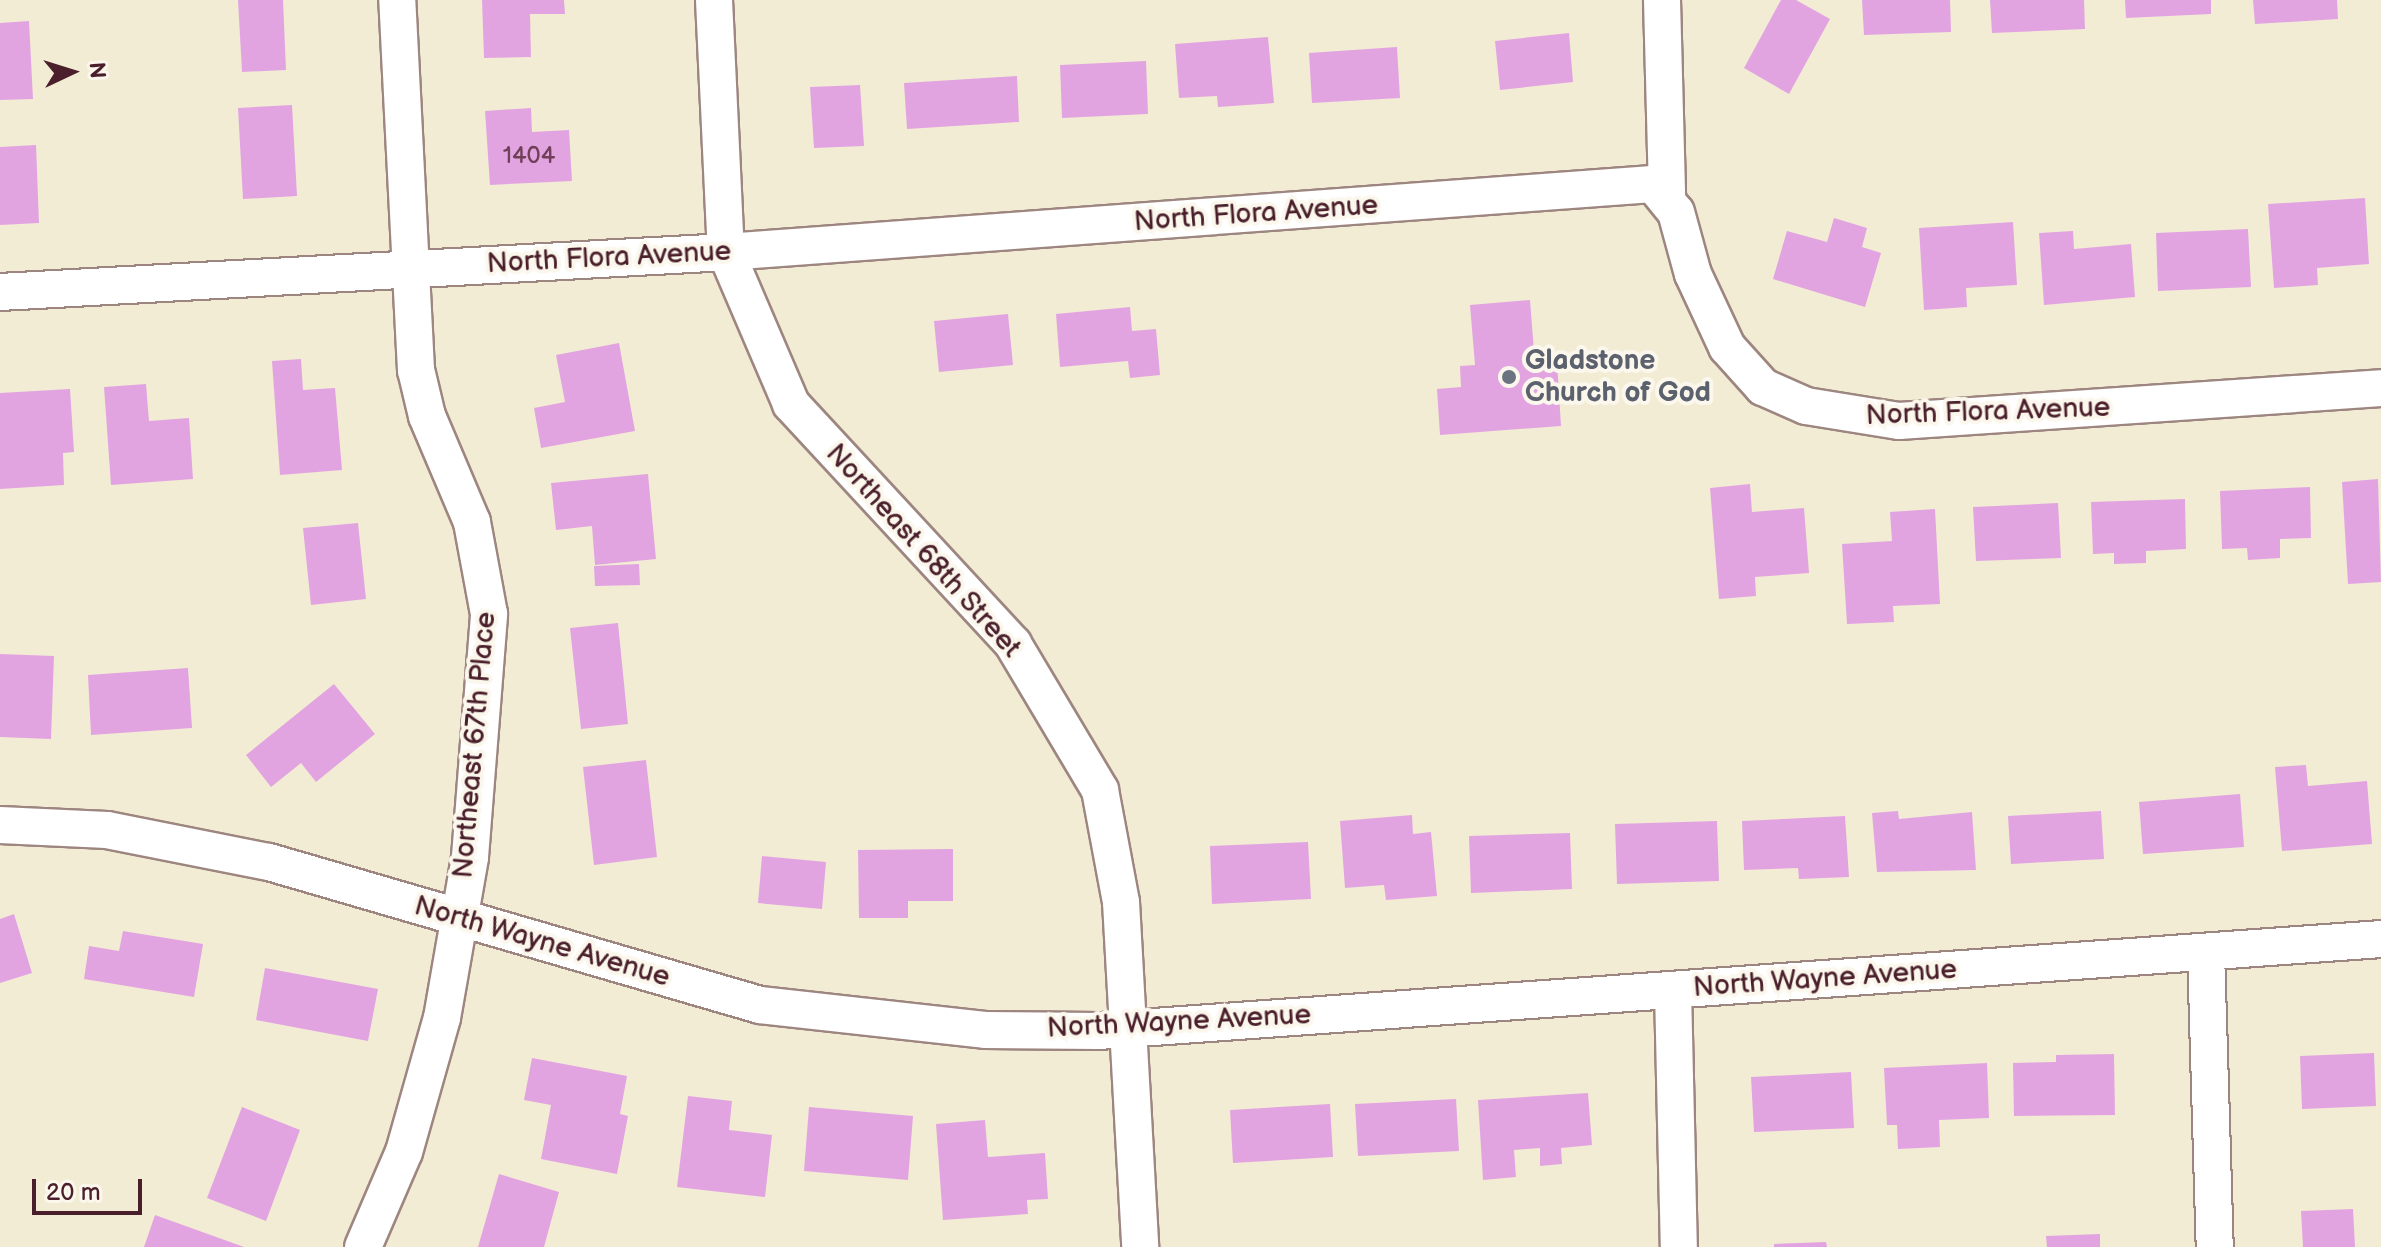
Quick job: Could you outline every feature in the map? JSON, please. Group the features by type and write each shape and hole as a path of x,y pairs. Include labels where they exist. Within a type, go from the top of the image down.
{"street":[{"name":"Northeast 67th Place","path":"363,1247 404,1152 442,1018 470,857 489,614 472,522 427,416 416,370 397,0"},
{"name":"Northeast 68th Street","path":"714,0 726,252 791,404 922,552 1013,644 1100,790 1121,902 1132,1025 1140,1247"},
{"path":"1662,0 1667,195"},
{"name":"North Flora Avenue","path":"0,292 726,252 1653,184 1667,195 1693,274 1727,347 1763,387 1806,406 1899,421 2381,388"},
{"name":"North Wayne Avenue","path":"0,825 107,830 269,862 760,1005 985,1030 1098,1031 1132,1025 2381,939"},
{"path":"2206,952 2215,1247"},
{"path":"1673,990 1679,1247"}],"building":[{"path":"238,0 283,0 286,70 242,72"},
{"path":"482,0 564,0 565,14 530,14 531,57 484,58"},
{"path":"1781,0 1796,0 1830,19 1789,94 1744,68"},
{"path":"1862,0 1950,0 1951,32 1864,35"},
{"path":"1990,0 2084,0 2085,29 1992,33"},
{"path":"2125,0 2211,0 2211,14 2126,18"},
{"path":"2253,0 2337,0 2338,19 2255,24"},
{"path":"29,21 33,99 0,100 0,23"},
{"path":"1569,33 1573,82 1500,90 1495,41"},
{"path":"1268,37 1274,103 1218,107 1217,96 1179,98 1175,44"},
{"path":"1397,47 1400,98 1312,103 1309,53"},
{"path":"1146,61 1148,114 1062,118 1060,65"},
{"path":"1017,76 1019,122 907,129 904,83"},
{"path":"860,85 864,146 814,148 810,87"},
{"path":"292,105 297,196 243,199 238,108"},
{"path":"531,108 532,132 569,130 572,181 490,185 485,111"},
{"path":"36,145 39,223 0,225 0,147"},
{"path":"2365,198 2369,264 2317,268 2318,285 2274,288 2268,204"},
{"path":"1834,218 1867,228 1862,247 1881,253 1865,307 1773,279 1787,231 1827,242"},
{"path":"2013,222 2017,285 1966,288 1967,307 1924,310 1919,228"},
{"path":"2248,229 2251,287 2158,291 2156,233"},
{"path":"2073,231 2074,249 2131,244 2135,297 2044,305 2039,233"},
{"name":"Gladstone Church of God","path":"1530,300 1535,364 1557,362 1561,426 1440,435 1437,389 1461,387 1460,366 1475,365 1470,305"},
{"path":"1130,307 1132,331 1156,329 1160,375 1130,378 1128,361 1060,367 1056,314"},
{"path":"1008,314 1013,365 939,372 934,321"},
{"path":"619,343 635,431 541,448 534,408 565,402 556,355"},
{"path":"301,359 303,390 335,388 342,470 280,475 272,361"},
{"path":"146,384 149,421 189,418 193,479 111,485 104,387"},
{"path":"70,389 74,452 63,453 64,485 0,489 0,393"},
{"path":"648,474 656,559 595,565 592,526 556,530 551,483"},
{"path":"2378,479 2381,582 2348,584 2342,482"},
{"path":"1750,484 1752,512 1804,508 1809,573 1755,577 1756,596 1719,599 1710,488"},
{"path":"2310,487 2311,538 2280,539 2280,558 2248,560 2247,548 2222,549 2220,491"},
{"path":"2185,499 2186,549 2146,551 2146,563 2114,564 2114,553 2093,554 2091,502"},
{"path":"2058,503 2061,558 1976,561 1973,507"},
{"path":"1935,509 1940,604 1893,606 1894,622 1847,624 1842,544 1892,541 1890,512"},
{"path":"358,523 366,599 311,605 303,528"},
{"path":"639,564 640,585 595,586 594,566"},
{"path":"618,623 628,724 581,729 570,628"},
{"path":"0,654 54,656 51,739 0,737"},
{"path":"188,668 192,728 91,735 88,675"},
{"path":"334,684 375,734 316,782 301,763 271,787 246,755"},
{"path":"646,760 657,857 594,865 583,767"},
{"path":"2306,765 2308,786 2367,781 2372,844 2282,851 2275,767"},
{"path":"2240,794 2244,847 2143,854 2139,802"},
{"path":"1898,811 1899,819 1972,812 1976,870 1877,872 1872,813"},
{"path":"2101,811 2104,859 2011,864 2008,816"},
{"path":"1412,815 1413,834 1431,832 1437,896 1386,900 1384,885 1345,888 1340,821"},
{"path":"1845,816 1849,877 1799,879 1798,868 1744,870 1742,821"},
{"path":"1717,821 1719,881 1617,884 1615,824"},
{"path":"1570,833 1572,889 1471,893 1469,836"},
{"path":"1308,842 1311,899 1212,904 1210,846"},
{"path":"953,849 953,901 908,901 908,918 859,918 858,850"},
{"path":"762,856 826,862 822,909 758,903"},
{"path":"14,914 32,973 0,983 0,919"},
{"path":"123,931 203,944 194,997 84,979 89,946 119,951"},
{"path":"265,968 378,989 368,1041 256,1020"},
{"path":"2374,1053 2376,1106 2302,1109 2300,1056"},
{"path":"2114,1054 2115,1115 2014,1116 2013,1063 2056,1062 2056,1055"},
{"path":"532,1058 627,1076 620,1114 628,1116 617,1174 541,1159 551,1105 524,1100"},
{"path":"1987,1063 1989,1118 1939,1120 1940,1147 1898,1149 1897,1125 1887,1125 1884,1068"},
{"path":"1851,1072 1854,1128 1754,1132 1751,1077"},
{"path":"1588,1093 1592,1145 1561,1148 1562,1164 1540,1166 1540,1148 1514,1150 1516,1177 1483,1180 1478,1100"},
{"path":"688,1096 732,1101 729,1130 772,1135 765,1197 677,1187"},
{"path":"1456,1099 1459,1151 1358,1156 1355,1104"},
{"path":"1330,1104 1333,1157 1233,1163 1230,1110"},
{"path":"242,1107 300,1130 266,1221 207,1198"},
{"path":"809,1107 913,1116 908,1180 804,1171"},
{"path":"985,1120 988,1157 1045,1153 1048,1199 1027,1200 1028,1214 943,1220 936,1124"},
{"path":"499,1174 559,1192 544,1247 478,1247"},
{"path":"2353,1209 2355,1247 2303,1247 2301,1211"},
{"path":"155,1215 244,1247 144,1247"},
{"path":"2100,1234 2100,1247 2047,1247 2046,1236"},
{"path":"1826,1242 1827,1247 1774,1247 1774,1244"}],"place":[{"name":"Gladstone Church of God","path":"1509,377"}]}
